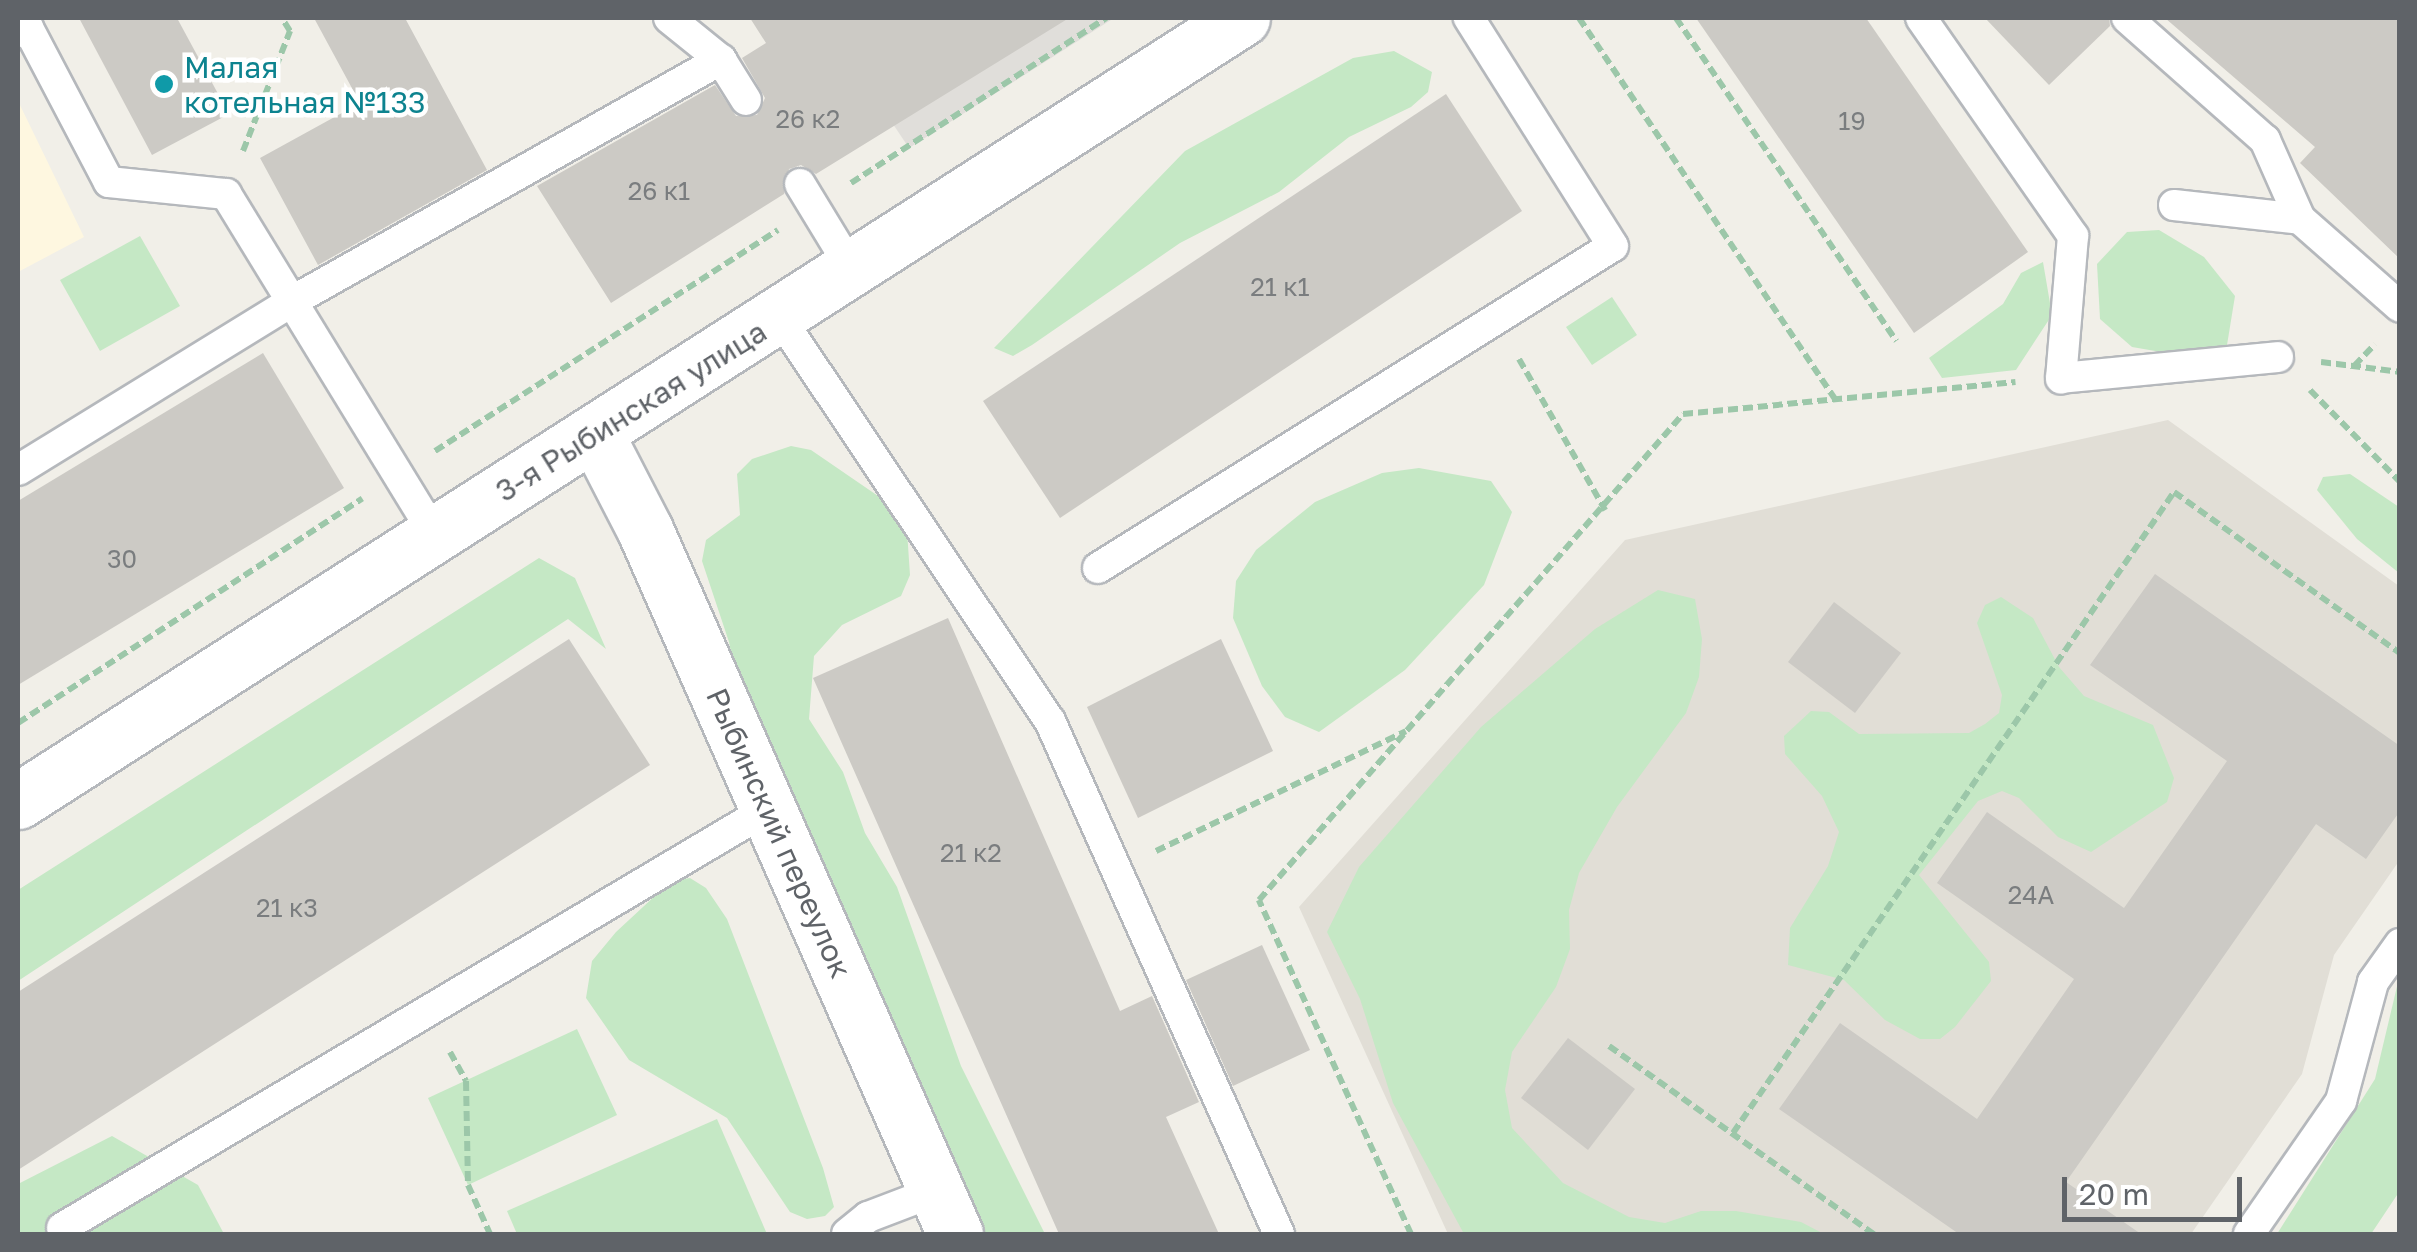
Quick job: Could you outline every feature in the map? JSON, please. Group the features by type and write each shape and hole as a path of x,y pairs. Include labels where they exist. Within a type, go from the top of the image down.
{"street":[{"name":"3-я Рыбинская улица","path":"18,801 434,533 780,318 1242,18"},
{"name":"Рыбинский переулок","path":"596,435 770,808 945,1213"}],"lane":[{"path":"669,18 722,60 746,100"},
{"path":"1098,568 1613,246 1468,18"},
{"path":"1921,18 2072,236 2061,378 2278,357"},
{"path":"2126,18 2265,140 2300,218 2400,308"},
{"path":"23,26 109,182 226,194 434,533"},
{"path":"18,470 290,303 722,60"},
{"path":"806,196 853,270"},
{"path":"2174,205 2300,218"},
{"path":"780,318 1050,722 1278,1234"},
{"path":"62,1228 770,808"},
{"path":"2248,1234 2340,1101 2374,982 2400,944"},
{"path":"847,1234 868,1216 945,1213"}],"path":[{"path":"226,194 290,31 282,18"},
{"path":"18,723 397,476 806,196 1106,18"},
{"path":"1579,18 1835,399"},
{"path":"1676,18 1896,341"},
{"path":"2278,357 2400,372"},
{"path":"2278,357 2400,482"},
{"path":"1411,1234 1260,900 1605,510 1682,414 2061,378"},
{"path":"1531,380 1605,510"},
{"path":"1733,1133 2174,492 2400,652"},
{"path":"1115,870 1411,728"},
{"path":"1609,1046 1874,1234"},
{"path":"466,1080 468,1185 490,1234"}],"shaded area":[{"path":"822,18 1114,18 909,148"},
{"path":"18,101 84,237 18,272"},
{"path":"2168,420 2399,586 2399,861 2334,955 2302,1074 2191,1234 1448,1234 1299,907 1625,540"}],"green space":[{"path":"1394,51 1432,72 1428,92 1411,107 1349,137 1279,192 1180,243 1013,356 994,348 1185,151 1353,58"},
{"path":"2159,230 2204,257 2235,296 2227,345 2167,353 2132,347 2100,319 2097,264 2127,232"},
{"path":"140,236 180,306 100,351 60,280"},
{"path":"2043,262 2052,315 2016,370 1942,378 1929,358 2003,304 2021,273"},
{"path":"1612,297 1637,335 1592,365 1566,327"},
{"path":"791,446 811,450 881,498 907,531 910,575 901,596 842,625 814,656 809,719 843,772 865,833 897,887 961,1066 1045,1234 985,1234 741,706 729,642 702,561 706,540 740,515 737,474 752,459"},
{"path":"1419,468 1491,481 1512,512 1484,585 1405,670 1319,732 1285,717 1262,686 1233,618 1236,581 1256,550 1315,502 1382,473"},
{"path":"2350,474 2399,507 2399,573 2357,539 2317,490 2323,477"},
{"path":"539,558 575,578 606,649 568,619 18,981 18,890"},
{"path":"1658,590 1695,599 1702,639 1699,677 1686,713 1617,807 1579,873 1569,910 1570,949 1556,987 1512,1052 1505,1090 1512,1128 1563,1183 1629,1217 1665,1223 1701,1211 1736,1211 1801,1222 1824,1234 1464,1234 1393,1103 1360,999 1327,932 1359,867 1481,727 1595,629"},
{"path":"2001,597 2033,618 2059,667 2084,696 2153,725 2174,778 2167,802 2091,852 2058,837 2019,798 2002,791 1978,801 1919,875 1989,962 1991,981 1955,1027 1940,1039 1920,1039 1885,1020 1844,980 1788,965 1790,928 1828,866 1839,832 1822,796 1785,754 1784,736 1811,711 1829,712 1859,734 1969,733 1985,724 1999,713 2002,695 1977,623 1985,605"},
{"path":"690,878 706,888 727,919 823,1168 834,1207 825,1216 807,1219 790,1212 727,1118 629,1060 586,998 592,961 616,932 671,881"},
{"path":"2399,978 2399,1192 2371,1234 2277,1234 2375,1079"},
{"path":"577,1029 617,1115 468,1185 428,1098"},
{"path":"717,1119 767,1234 517,1234 507,1211"},
{"path":"112,1136 198,1185 224,1234 18,1234 18,1184"}],"building":[{"name":"Малая котельная №133","path":"79,18 177,18 229,114 152,155"},
{"path":"314,18 405,18 487,170 318,265 260,158 360,103"},
{"path":"750,18 1069,18 816,174 801,165 789,169 784,194 611,303 537,186 715,85 736,116 757,115 765,98 742,58 766,43"},
{"path":"1696,18 1866,18 2028,252 1914,333"},
{"path":"1985,18 2109,18 2110,26 2049,85"},
{"path":"2165,18 2400,18 2400,259 2300,163 2315,147"},
{"path":"1446,94 1522,211 1060,518 983,401"},
{"path":"263,353 344,488 18,685 18,501"},
{"path":"2155,574 2400,746 2400,811 2366,859 2316,824 2066,1182 2141,1234 1959,1234 1779,1109 1840,1023 1977,1119 2074,979 1937,883 1987,812 2124,908 2227,761 2090,665"},
{"path":"1834,602 1901,653 1855,713 1788,662"},
{"path":"948,618 1120,1011 1152,996 1199,1102 1166,1117 1219,1234 1059,1234 813,678"},
{"path":"569,639 650,765 18,1170 18,992"},
{"path":"1221,639 1273,751 1138,818 1087,707"},
{"path":"1262,945 1310,1050 1233,1086 1186,980"},
{"path":"1568,1038 1635,1089 1588,1150 1521,1098"}],"place":[{"name":"Малая котельная №133","path":"164,84"}]}
